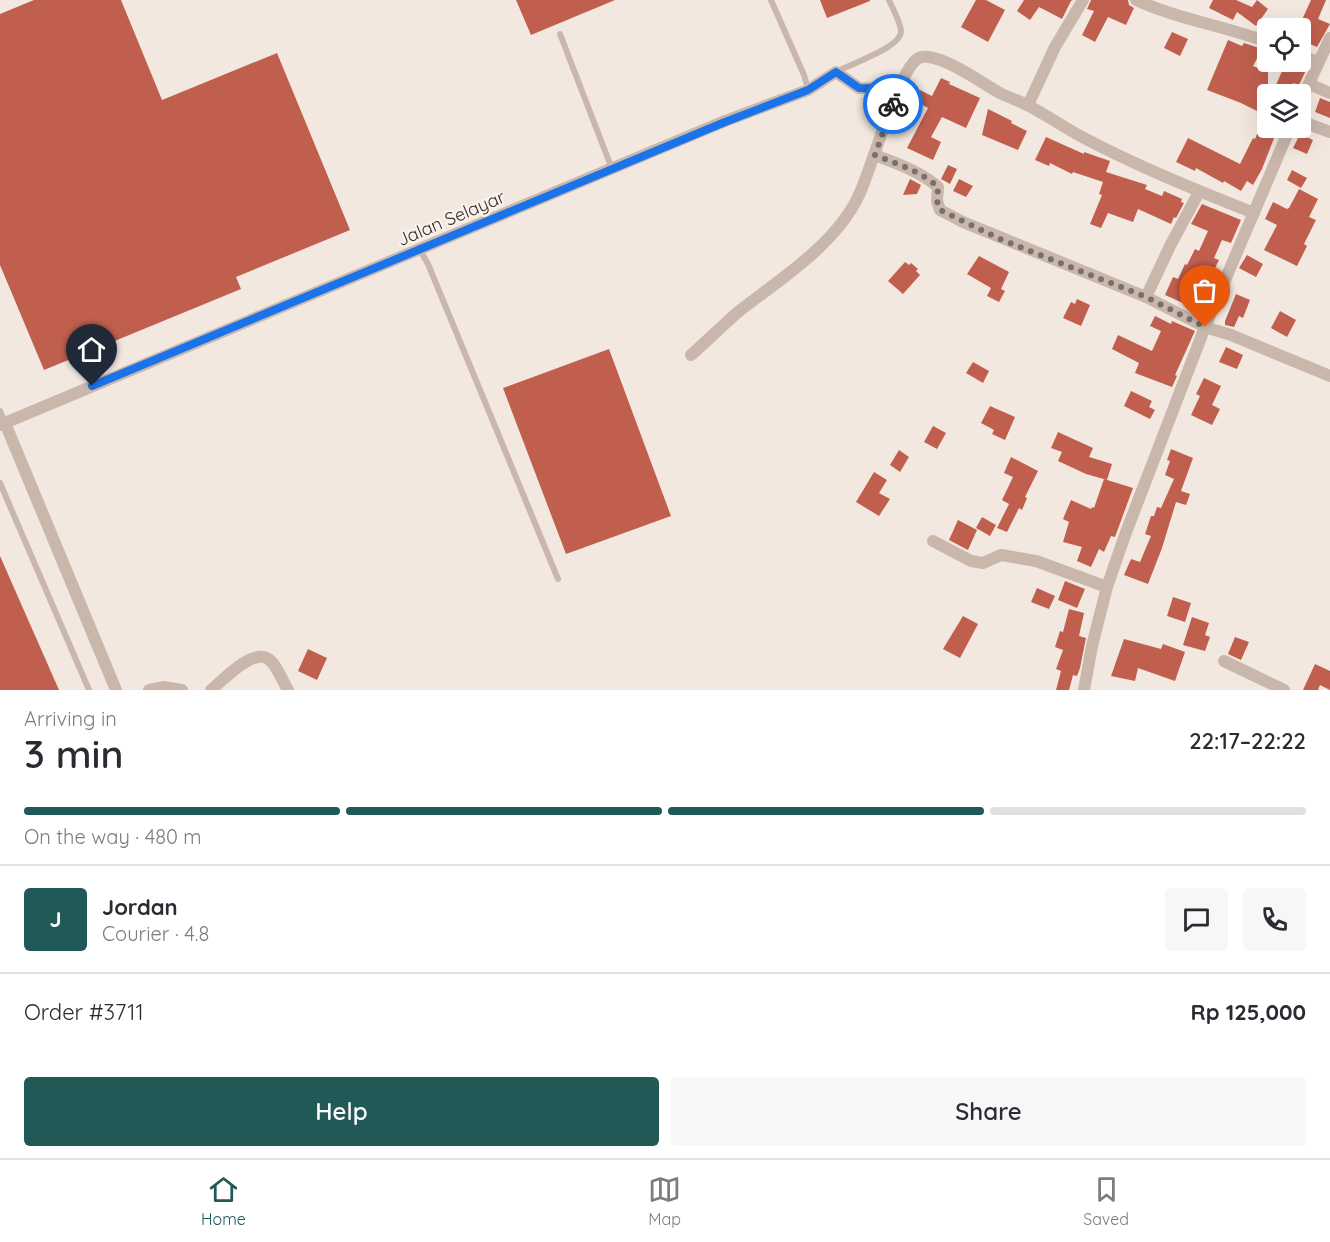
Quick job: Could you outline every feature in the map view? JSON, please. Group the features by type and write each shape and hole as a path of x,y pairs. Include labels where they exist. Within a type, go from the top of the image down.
{"street":[{"path":"1028,105 1055,47 1083,0"},
{"path":"1136,0 1175,16 1257,38"},
{"path":"1309,84 1330,38"},
{"path":"691,355 735,315 815,251 840,227 859,197 910,64 921,56 953,66 1000,93 1028,105 1082,137 1199,192 1254,213"},
{"path":"1311,59 1318,62"},
{"name":"Jalan Selayar","path":"2,420 420,250 725,122 808,90 836,72"},
{"path":"836,72 859,88 900,89"},
{"path":"1311,85 1330,93"},
{"path":"1311,125 1330,132"},
{"path":"1084,690 1107,587 1158,446 1205,327 1286,138"},
{"path":"875,155 930,180 938,187 937,201 940,210 1000,239 1146,297 1205,327 1231,335 1330,376"},
{"path":"1146,297 1199,192"},
{"path":"2,420 116,690"},
{"path":"933,542 971,561 983,563 1001,555 1036,561 1107,587"},
{"path":"211,690 246,661 258,656 266,658 272,664 288,690"},
{"path":"1224,661 1284,690"},
{"path":"149,690 163,687 182,690"}],"lane":[{"path":"771,0 804,75 808,90"},
{"name":"Jalan Selayar","path":"836,72 893,45 900,36 900,27 889,0"},
{"path":"560,34 612,169"},
{"path":"420,250 428,264 558,579"},
{"path":"0,483 89,690"}],"building":[{"path":"34,0 121,0 162,100 277,53 350,230 236,277 241,289 44,370 0,265 0,14"},
{"path":"516,0 615,0 531,35"},
{"path":"820,0 870,0 870,1 827,18"},
{"path":"976,0 986,0 1005,10 988,42 961,27"},
{"path":"1024,0 1073,0 1062,19 1039,7 1030,20 1017,11"},
{"path":"1091,0 1128,0 1129,5 1134,8 1126,25 1108,17 1095,42 1082,35 1094,11 1087,9"},
{"path":"1213,0 1236,0 1252,7 1257,0 1268,9 1262,18 1257,18 1256,26 1237,12 1233,20 1209,8"},
{"path":"1311,0 1326,0 1318,19 1330,24 1317,47 1311,45 1311,18 1303,18"},
{"path":"1172,32 1188,39 1180,56 1164,48"},
{"path":"1228,40 1242,46 1244,43 1257,47 1257,58 1253,66 1257,68 1257,72 1268,72 1268,84 1257,84 1257,111 1207,90"},
{"path":"1282,72 1305,72 1299,84 1276,84"},
{"path":"941,78 980,98 966,128 942,117 931,137 941,142 933,160 907,148 928,108 915,101 920,90 932,96"},
{"path":"1320,98 1330,102 1330,118 1315,112"},
{"path":"988,109 1027,131 1018,150 982,135"},
{"path":"1257,134 1257,138 1274,138 1253,185 1247,181 1241,191 1196,168 1195,171 1176,162 1188,138 1240,164 1253,138 1255,139"},
{"path":"1046,137 1084,154 1084,152 1110,161 1106,172 1147,185 1145,189 1162,196 1164,191 1182,199 1181,202 1184,203 1176,218 1174,217 1171,224 1138,209 1133,222 1108,213 1101,228 1090,224 1102,195 1099,194 1103,182 1073,172 1072,174 1050,163 1049,166 1035,160"},
{"path":"1298,138 1313,140 1307,154 1293,148"},
{"path":"948,165 957,169 950,184 941,179"},
{"path":"1292,170 1307,178 1301,188 1287,180"},
{"path":"910,179 921,185 917,194 903,195"},
{"path":"959,179 973,186 966,197 953,191"},
{"path":"1299,189 1318,199 1309,217 1316,220 1304,244 1307,246 1297,266 1264,250 1277,225 1265,219 1273,202 1289,208"},
{"path":"1202,204 1241,220 1231,243 1222,240 1214,258 1219,260 1212,274 1208,272 1200,289 1210,294 1203,312 1165,295 1173,277 1178,279 1195,249 1199,251 1208,231 1191,224"},
{"path":"1247,255 1263,264 1256,277 1239,268"},
{"path":"979,256 1009,272 1001,289 1005,291 999,302 987,296 991,288 967,274"},
{"path":"905,262 909,265 911,263 918,269 916,271 920,275 903,294 888,281"},
{"path":"1236,294 1250,300 1243,318 1239,316 1234,327 1225,325 1225,321"},
{"path":"1077,299 1090,305 1081,326 1063,318 1071,302 1075,304"},
{"path":"1280,311 1296,320 1287,337 1271,328"},
{"path":"1155,316 1171,324 1172,321 1195,331 1172,387 1135,373 1139,363 1112,349 1118,335 1152,351 1161,331 1150,326"},
{"path":"1226,347 1243,355 1237,369 1219,362"},
{"path":"609,349 671,516 566,554 503,388"},
{"path":"973,362 989,371 983,383 966,373"},
{"path":"1204,378 1221,386 1212,405 1220,409 1212,425 1191,415 1200,396 1196,394"},
{"path":"1131,391 1152,401 1149,407 1155,410 1150,419 1124,406"},
{"path":"990,406 1015,417 1005,440 992,434 994,430 981,423"},
{"path":"933,426 946,433 937,449 924,442"},
{"path":"1058,432 1093,448 1089,457 1112,464 1107,480 1086,474 1058,461 1062,452 1051,448"},
{"path":"1171,449 1193,458 1181,491 1190,494 1186,505 1176,502 1148,584 1124,575 1131,559 1140,562 1151,536 1145,534 1151,516 1154,516 1157,507 1161,508 1174,479 1165,475"},
{"path":"899,450 909,457 900,472 890,465"},
{"path":"1011,457 1038,471 1025,497 1027,498 1022,510 1019,508 1007,532 997,528 1009,504 1002,500 1013,477 1004,473"},
{"path":"874,472 887,480 879,493 890,499 879,516 856,502"},
{"path":"1104,479 1133,488 1115,537 1111,536 1104,552 1099,549 1091,567 1077,561 1082,547 1063,542 1069,522 1063,519 1071,500 1091,509 1094,508"},
{"path":"982,517 996,525 990,536 976,528"},
{"path":"958,520 977,530 968,550 949,540"},
{"path":"0,556 59,690 0,690"},
{"path":"1065,581 1085,589 1077,608 1058,600"},
{"path":"1037,588 1055,596 1049,609 1031,602"},
{"path":"1173,597 1191,603 1185,622 1167,616"},
{"path":"1069,609 1084,613 1079,636 1086,638 1080,668 1077,676 1073,675 1069,690 1056,690 1061,671 1056,669 1063,650 1055,647 1060,631 1063,632"},
{"path":"963,616 978,624 960,658 943,649"},
{"path":"1192,617 1209,623 1205,635 1210,637 1205,651 1183,645"},
{"path":"1235,637 1249,642 1241,660 1228,654"},
{"path":"1124,639 1161,649 1163,644 1185,652 1175,681 1138,668 1135,681 1111,676"},
{"path":"308,649 327,658 317,680 298,671"},
{"path":"1315,664 1330,671 1330,690 1320,685 1318,690 1303,690"}],"way so far":[{"path":"893,104 875,155 902,165 930,180 938,187 937,201 940,210 1000,239 1146,297 1205,327"}],"route":[{"path":"92,386 725,122 808,90 836,72 859,88 900,89 893,104"}]}
